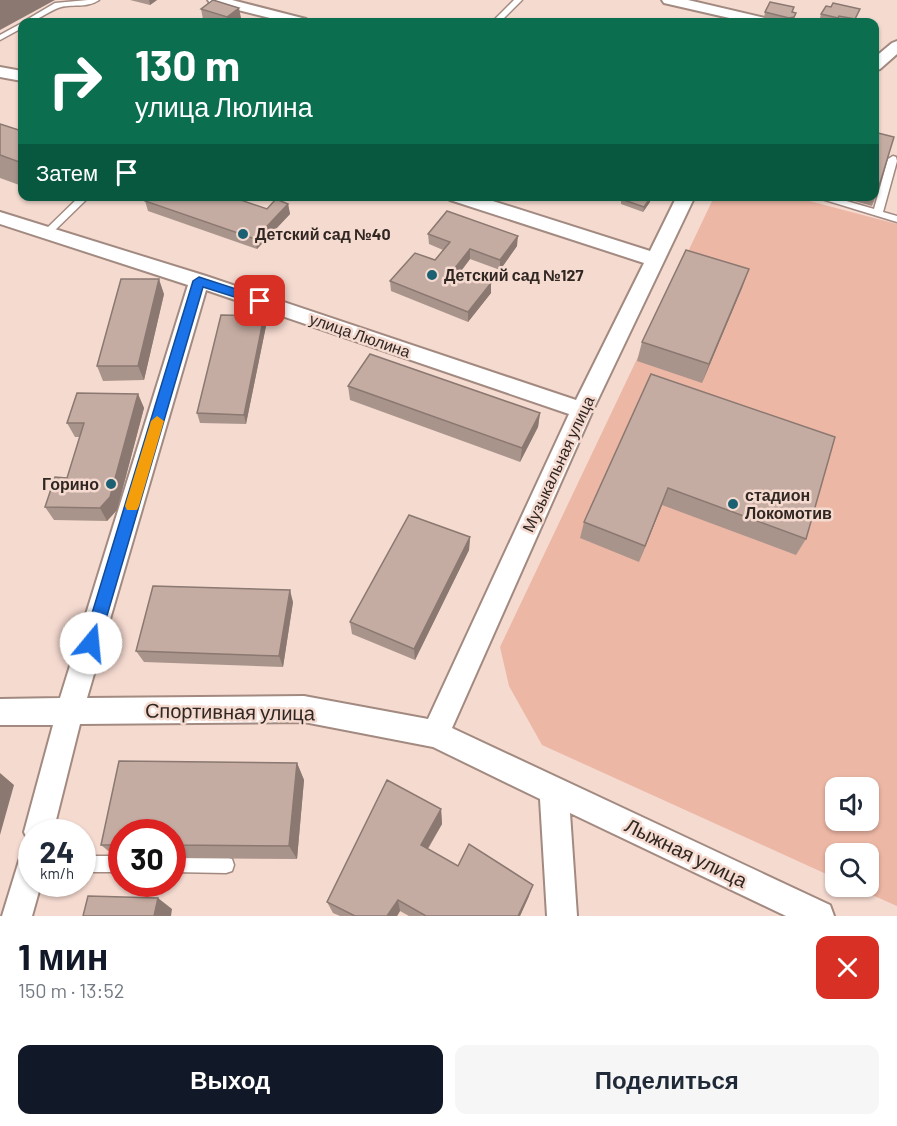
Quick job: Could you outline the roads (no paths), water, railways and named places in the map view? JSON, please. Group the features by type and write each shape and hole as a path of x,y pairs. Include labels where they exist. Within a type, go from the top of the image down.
{"street":[{"path":"215,0 285,18"},
{"path":"669,0 748,18"},
{"path":"0,72 18,75"},
{"path":"472,201 654,258"},
{"name":"Музыкальная улица","path":"435,734 582,410 683,201"},
{"name":"улица Люлина","path":"0,218 199,281 582,410"},
{"path":"42,819 70,711 199,281"},
{"name":"Спортивная улица","path":"0,712 304,709 435,734 554,789"},
{"path":"554,789 562,916"},
{"name":"Лыжная улица","path":"554,789 819,916"},
{"path":"17,916 22,897"}],"lane":[{"path":"34,18 58,5 88,3 95,0"},
{"path":"500,18 518,0"},
{"path":"0,38 18,27"},
{"path":"878,213 893,159"},
{"path":"46,233 81,201"},
{"path":"834,201 897,219"},
{"path":"186,864 226,865"}],"place":[{"name":"Детский сад №40","path":"243,234"},
{"name":"Детский сад №127","path":"432,275"},
{"name":"Горино","path":"111,484"},
{"name":"стадион Локомотив","path":"733,504"}]}
